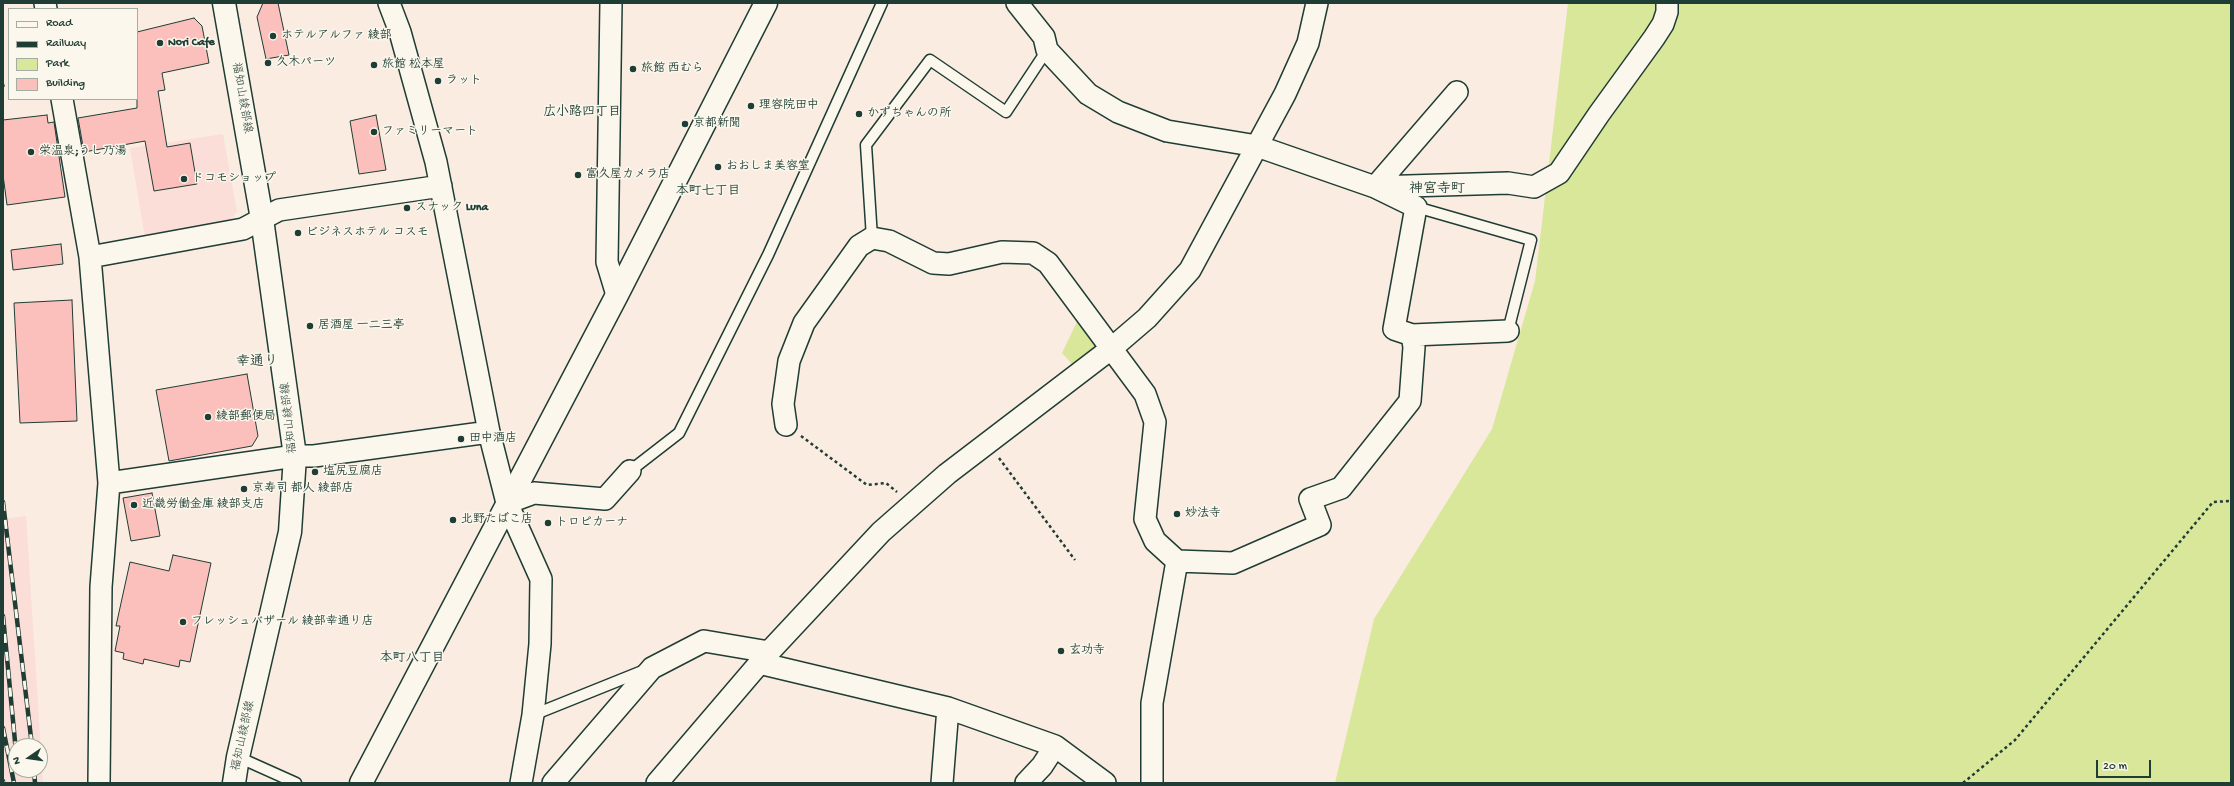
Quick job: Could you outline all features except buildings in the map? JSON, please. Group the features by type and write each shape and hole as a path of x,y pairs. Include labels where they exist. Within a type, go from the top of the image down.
{"street":[{"name":"福知山綾部線","path":"224,3 262,219 295,456 290,532 238,757 234,783"},
{"path":"389,3 400,32 436,162 489,432 507,503 540,579 540,644 533,714 521,783"},
{"path":"611,3 607,262 617,295"},
{"path":"361,783 617,295 766,3"},
{"path":"1018,3 1044,36 1047,50 1088,94 1118,112 1167,131 1257,146 1375,187 1416,207 1394,329 1412,335 1508,332"},
{"path":"657,783 764,657 881,532 988,443 1112,348 1147,318 1190,270 1285,94 1308,43 1317,3"},
{"path":"1375,187 1508,183 1534,187 1559,173 1663,24 1667,12 1667,3"},
{"path":"1375,187 1457,92"},
{"path":"62,100 90,257 109,483 101,587 99,783"},
{"path":"90,257 243,229 278,210 441,186"},
{"path":"786,424 783,404 789,361 804,323 858,246 872,238 889,241 933,263 939,264 950,264 1002,252 1032,253 1048,263 1145,394 1155,422 1146,497 1145,519 1155,541 1177,561 1233,563 1320,525 1310,498 1341,488 1410,401 1414,347 1412,335"},
{"path":"109,483 295,456 314,456 489,432"},
{"path":"507,503 534,493 605,498 630,471"},
{"path":"1152,783 1152,702 1177,561"},
{"path":"553,783 652,668 704,641 948,708 1055,746 1105,783"},
{"path":"942,783 948,708"},
{"path":"1026,783 1042,766 1055,746"}],"lane":[{"path":"630,471 679,433 768,255 882,3"},
{"path":"872,238 866,145 930,60 1006,112 1047,50"},
{"path":"1416,207 1531,240 1508,332"},
{"path":"533,714 652,668"},
{"path":"238,757 296,783"}],"path":[{"path":"3,84 4,89"},
{"path":"786,424 867,485 886,483 913,504"},
{"path":"988,443 1075,560"},
{"path":"1963,783 2015,740 2213,502 2231,501"}],"shaded area":[{"name":"ドコモショップ","path":"223,134 237,211 228,224 145,237 130,148"},
{"path":"26,516 40,738 8,738 8,778 43,778 43,783 3,783 3,519"}],"green space":[{"path":"1568,3 2231,3 2231,783 1335,783 1374,619 1492,429 1535,281"},
{"path":"1082,311 1112,348 1080,373 1062,353"}],"railway":[{"path":"3,502 31,738"},
{"path":"3,616 15,738"},
{"path":"3,728 14,783"},
{"path":"35,778 35,783"}],"place":[{"name":"ホテルアルファ 綾部","path":"273,36"},
{"name":"Nori Cafe","path":"160,43"},
{"name":"久木パーツ","path":"268,63"},
{"name":"旅館 松本屋","path":"374,65"},
{"name":"旅館 西むら","path":"633,69"},
{"name":"ラット","path":"438,81"},
{"name":"理容院田中","path":"751,106"},
{"name":"かずちゃんの所","path":"859,114"},
{"name":"京都新聞","path":"685,124"},
{"name":"ファミリーマート","path":"374,132"},
{"name":"栄温泉;うし乃湯","path":"31,152"},
{"name":"おおしま美容室","path":"718,167"},
{"name":"富久屋カメラ店","path":"578,175"},
{"name":"ドコモショップ","path":"184,179"},
{"name":"スナック Luna","path":"407,208"},
{"name":"ビジネスホテル コスモ","path":"298,233"},
{"name":"居酒屋 一二三亭","path":"310,326"},
{"name":"綾部郵便局","path":"208,417"},
{"name":"田中酒店","path":"461,439"},
{"name":"塩尻豆腐店","path":"315,472"},
{"name":"京寿司 都人 綾部店","path":"244,489"},
{"name":"近畿労働金庫 綾部支店","path":"134,505"},
{"name":"妙法寺","path":"1177,514"},
{"name":"北野たばこ店","path":"453,520"},
{"name":"トロピカーナ","path":"548,523"},
{"name":"フレッシュバザール 綾部幸通り店","path":"183,622"},
{"name":"玄功寺","path":"1061,651"}],"district":[{"name":"広小路四丁目","path":"582,113"},
{"name":"神宮寺町","path":"1437,190"},
{"name":"本町七丁目","path":"708,192"},
{"name":"幸通り","path":"257,363"},
{"name":"本町八丁目","path":"412,659"}]}
